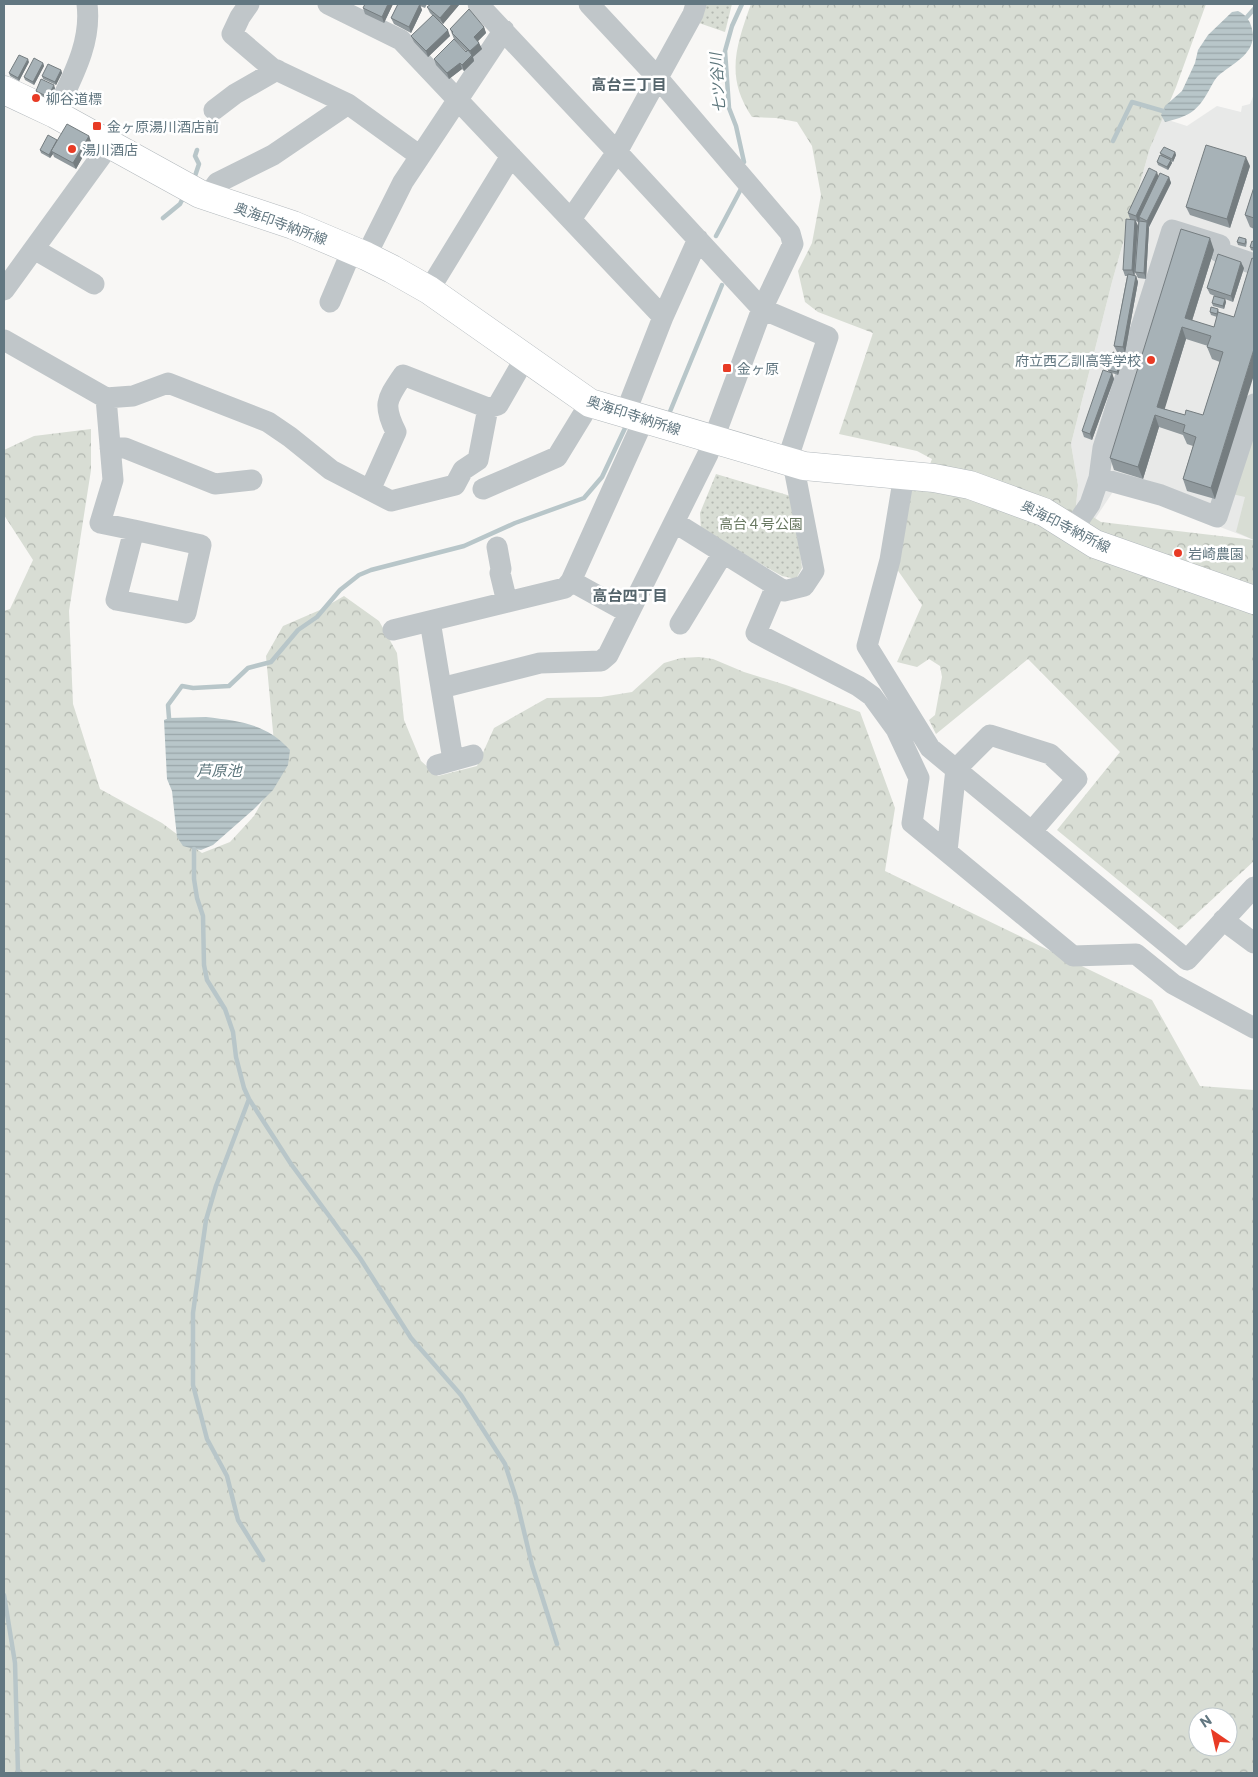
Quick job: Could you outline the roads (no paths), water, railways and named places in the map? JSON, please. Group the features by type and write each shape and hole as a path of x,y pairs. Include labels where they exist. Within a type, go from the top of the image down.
{"main road":[{"name":"奥海印寺納所線","path":"4,90 55,114 200,194 293,225 359,253 429,290 590,403 804,466 934,478 970,484 1044,512 1095,544 1254,600"}],"street":[{"path":"55,114 82,54 89,19 86,4"},
{"path":"248,4 232,34 272,68 348,104 420,156"},
{"path":"328,4 400,40 663,317"},
{"path":"478,4 618,152 762,309 828,337 790,462 814,571 804,586 784,591 674,522"},
{"path":"442,688 540,663 601,661 608,654 708,454 762,309 793,244 790,233 657,77 589,4"},
{"path":"571,219 618,152 657,77 693,14 696,4"},
{"path":"330,302 403,182 504,30"},
{"path":"214,110 235,94 278,70"},
{"path":"207,197 217,183 272,155 348,104"},
{"path":"4,290 110,144"},
{"path":"429,290 511,156"},
{"path":"1072,530 1090,504 1099,478 1103,448 1172,230 1220,245 1219,252 1254,264"},
{"path":"393,630 565,588 571,581 634,416 663,317 698,239"},
{"path":"34,248 94,284"},
{"path":"4,340 106,398 133,396 168,383 268,422 331,470 391,501 455,485 463,470 478,460 488,408"},
{"path":"370,490 396,432 388,415 389,397 404,375 488,408 498,405 525,358"},
{"path":"106,398 113,480 100,523 134,530 201,545 186,613 116,600 134,530"},
{"path":"483,489 557,457 590,403"},
{"path":"1099,478 1161,495 1217,517 1254,404"},
{"path":"110,448 126,448 215,484 252,480"},
{"path":"904,475 890,560 867,646 930,748 1187,960 1254,887"},
{"path":"496,547 507,602"},
{"path":"680,624 723,553"},
{"path":"571,581 629,613"},
{"path":"776,586 756,633 858,686 872,696 896,729 920,778 912,823 1073,956 1136,954 1174,984 1254,1028"},
{"path":"430,621 454,760"},
{"path":"947,851 956,769 990,735 1050,754 1077,779 1032,832"},
{"path":"1222,920 1254,943"}],"water":[{"path":"1238,11 1247,18 1252,29 1253,37 1248,51 1218,76 1204,99 1191,113 1165,122 1161,115 1165,106 1182,91 1195,63 1198,50 1208,35 1232,12"},
{"name":"芦原池","path":"206,717 252,725 272,734 290,750 288,765 273,790 213,845 201,850 183,846 177,837 172,791 167,779 164,720 169,718"}],"waterway":[{"name":"七ツ谷川","path":"742,4 732,26 725,51 729,108 736,126 744,162"},
{"path":"1247,17 1254,9"},
{"path":"1113,141 1132,102 1163,111"},
{"path":"194,179 199,164 195,156 197,150"},
{"name":"七ツ谷川","path":"716,236 742,187"},
{"path":"163,218 180,204 183,198"},
{"name":"七ツ谷川","path":"671,415 669,414 722,285"},
{"path":"169,718 168,705 182,686 193,688 229,686 248,668 271,662 298,630 317,617 340,590 359,575 371,570 464,546 515,523 584,498 602,477 626,426"},
{"path":"194,849 194,879 197,898 203,916 204,965 207,980 225,1009 233,1032 236,1057 244,1088 249,1099 291,1164 360,1258 411,1338 461,1395 505,1464 516,1498 532,1565 557,1644"},
{"path":"249,1099 216,1186 206,1220 193,1313 193,1385 207,1439 227,1476 238,1520 263,1560"},
{"path":"4,1595 15,1663 18,1773"}],"place":[{"name":"柳谷道標","path":"36,98"},
{"name":"金ヶ原湯川酒店前","path":"97,126"},
{"name":"湯川酒店","path":"72,149"},
{"name":"府立西乙訓高等学校","path":"1151,360"},
{"name":"金ヶ原","path":"727,368"},
{"name":"岩崎農園","path":"1178,553"}],"district":[{"name":"高台三丁目","path":"629,84"},
{"name":"高台四丁目","path":"630,595"}],"park label":[{"name":"高台４号公園","path":"761,523"}]}
